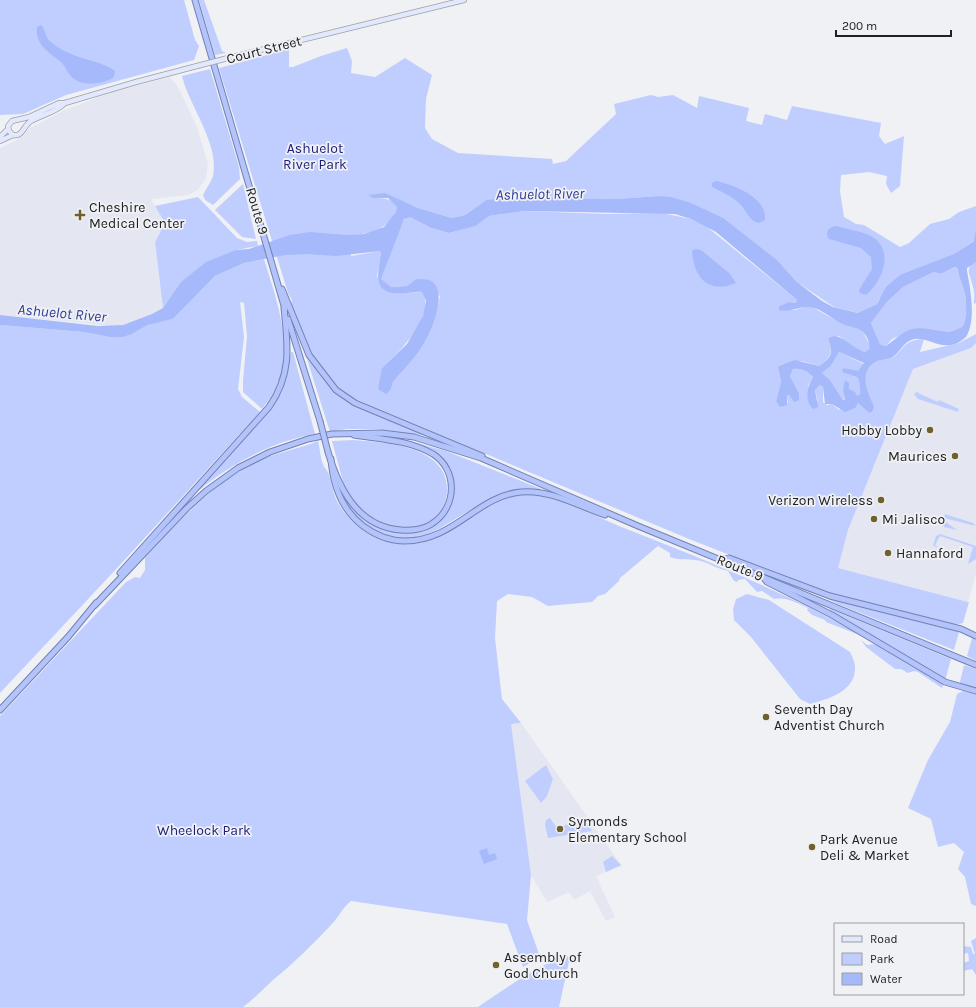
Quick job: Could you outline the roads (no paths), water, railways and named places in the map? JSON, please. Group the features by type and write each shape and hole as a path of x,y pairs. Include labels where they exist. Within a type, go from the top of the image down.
{"highway":[{"name":"Route 9","path":"195,0 284,308 320,421 330,460"},
{"path":"274,272 309,354 336,390 356,403 470,450 506,468"},
{"path":"0,710 68,637 127,565 276,398 285,376 287,364 288,340 284,308"},
{"path":"95,605 187,508 222,478 246,463 283,447 308,439 343,433 382,433 414,437 506,468"},
{"path":"330,460 345,494 351,503 364,516 378,524 404,531 426,527 441,517 449,505 452,485 449,474 443,463 432,454 415,446 396,441 343,433"},
{"path":"330,460 337,490 353,519 375,534 394,540 424,540 440,534 499,498 522,492 544,492 638,526"},
{"name":"Route 9","path":"506,468 638,526 976,665"},
{"path":"721,560 729,558 830,596 961,629 976,636"},
{"path":"762,576 767,582 867,634 945,682 976,691"}],"main road":[{"name":"Court Street","path":"0,141 13,135 21,134 24,127 65,103 197,66 464,0"},
{"name":"Court Street","path":"0,136 8,129 10,122 19,121 59,103 65,103"},
{"path":"19,121 24,127"},
{"path":"8,129 13,135"}],"water":[{"path":"41,25 48,39 55,45 64,51 111,68 115,71 114,77 94,84 77,81 69,74 62,63 47,51 40,43 37,27"},
{"path":"716,181 748,193 761,205 765,220 759,223 753,220 737,201 727,194 712,187 712,183"},
{"path":"385,193 418,208 452,218 465,215 486,200 507,197 618,199 657,196 671,197 691,203 723,218 778,261 797,282 822,301 833,307 858,313 877,304 886,287 900,275 954,254 974,241 976,230 976,262 967,268 972,306 971,322 966,337 956,344 945,345 923,339 914,339 907,342 896,355 890,359 878,361 872,365 866,375 866,381 874,406 872,412 869,413 858,403 855,408 845,412 832,404 825,404 823,387 820,385 815,390 818,407 813,409 808,401 807,393 813,377 804,370 799,369 793,369 790,376 799,393 799,400 794,402 789,395 787,396 787,405 780,407 776,401 781,382 779,366 795,360 819,366 830,355 831,348 828,339 832,337 841,338 865,352 869,349 869,347 865,334 861,330 840,323 816,308 804,307 786,311 779,310 779,306 789,302 795,303 797,300 716,232 691,219 675,214 525,211 489,216 476,226 449,233 431,228 410,217 404,219 381,279 391,287 407,286 416,279 429,280 435,284 438,291 438,309 432,327 422,347 393,382 391,389 386,394 378,389 382,368 407,344 423,316 426,301 422,292 395,293 382,288 378,277 380,251 336,256 306,254 285,255 244,263 215,276 173,319 147,325 132,334 122,337 109,337 84,332 0,325 0,315 98,326 123,325 152,314 163,308 180,283 206,262 236,250 249,249 290,235 310,232 346,235 364,234 384,227 395,213 397,207 388,198 373,198 368,195","holes":["955,267 958,268 966,299 966,313 963,326 952,331 924,328 908,330 886,346 880,344 871,323 887,302 903,287 934,272 941,274","839,352 864,363 858,371 844,368 842,370 844,373 857,377 859,380 860,394 857,396 855,392 849,389 849,383 845,380 843,391 845,399 843,400 830,380 822,373 831,366"]},
{"path":"836,226 869,235 877,241 882,248 884,265 882,273 872,289 866,295 860,293 859,290 872,269 871,257 861,248 829,239 827,235 828,230"},
{"path":"695,249 701,250 729,273 736,283 718,287 705,282 696,269 693,261 692,251"},
{"path":"487,848 489,855 495,853 497,859 484,864 479,851"}],"place":[{"name":"Cheshire Medical Center","path":"80,215"},
{"name":"Hobby Lobby","path":"930,430"},
{"name":"Maurices","path":"955,456"},
{"name":"Verizon Wireless","path":"881,500"},
{"name":"Mi Jalisco","path":"874,519"},
{"name":"Hannaford","path":"888,553"},
{"name":"Seventh Day Adventist Church","path":"766,717"},
{"name":"Symonds Elementary School","path":"560,829"},
{"name":"Park Avenue Deli & Market","path":"812,847"},
{"name":"Assembly of God Church","path":"496,965"}],"park label":[{"name":"Ashuelot River Park","path":"315,156"},
{"name":"Wheelock Park","path":"204,830"}],"water label":[{"name":"Ashuelot River","path":"540,194"},
{"name":"Ashuelot River","path":"62,313"}]}
